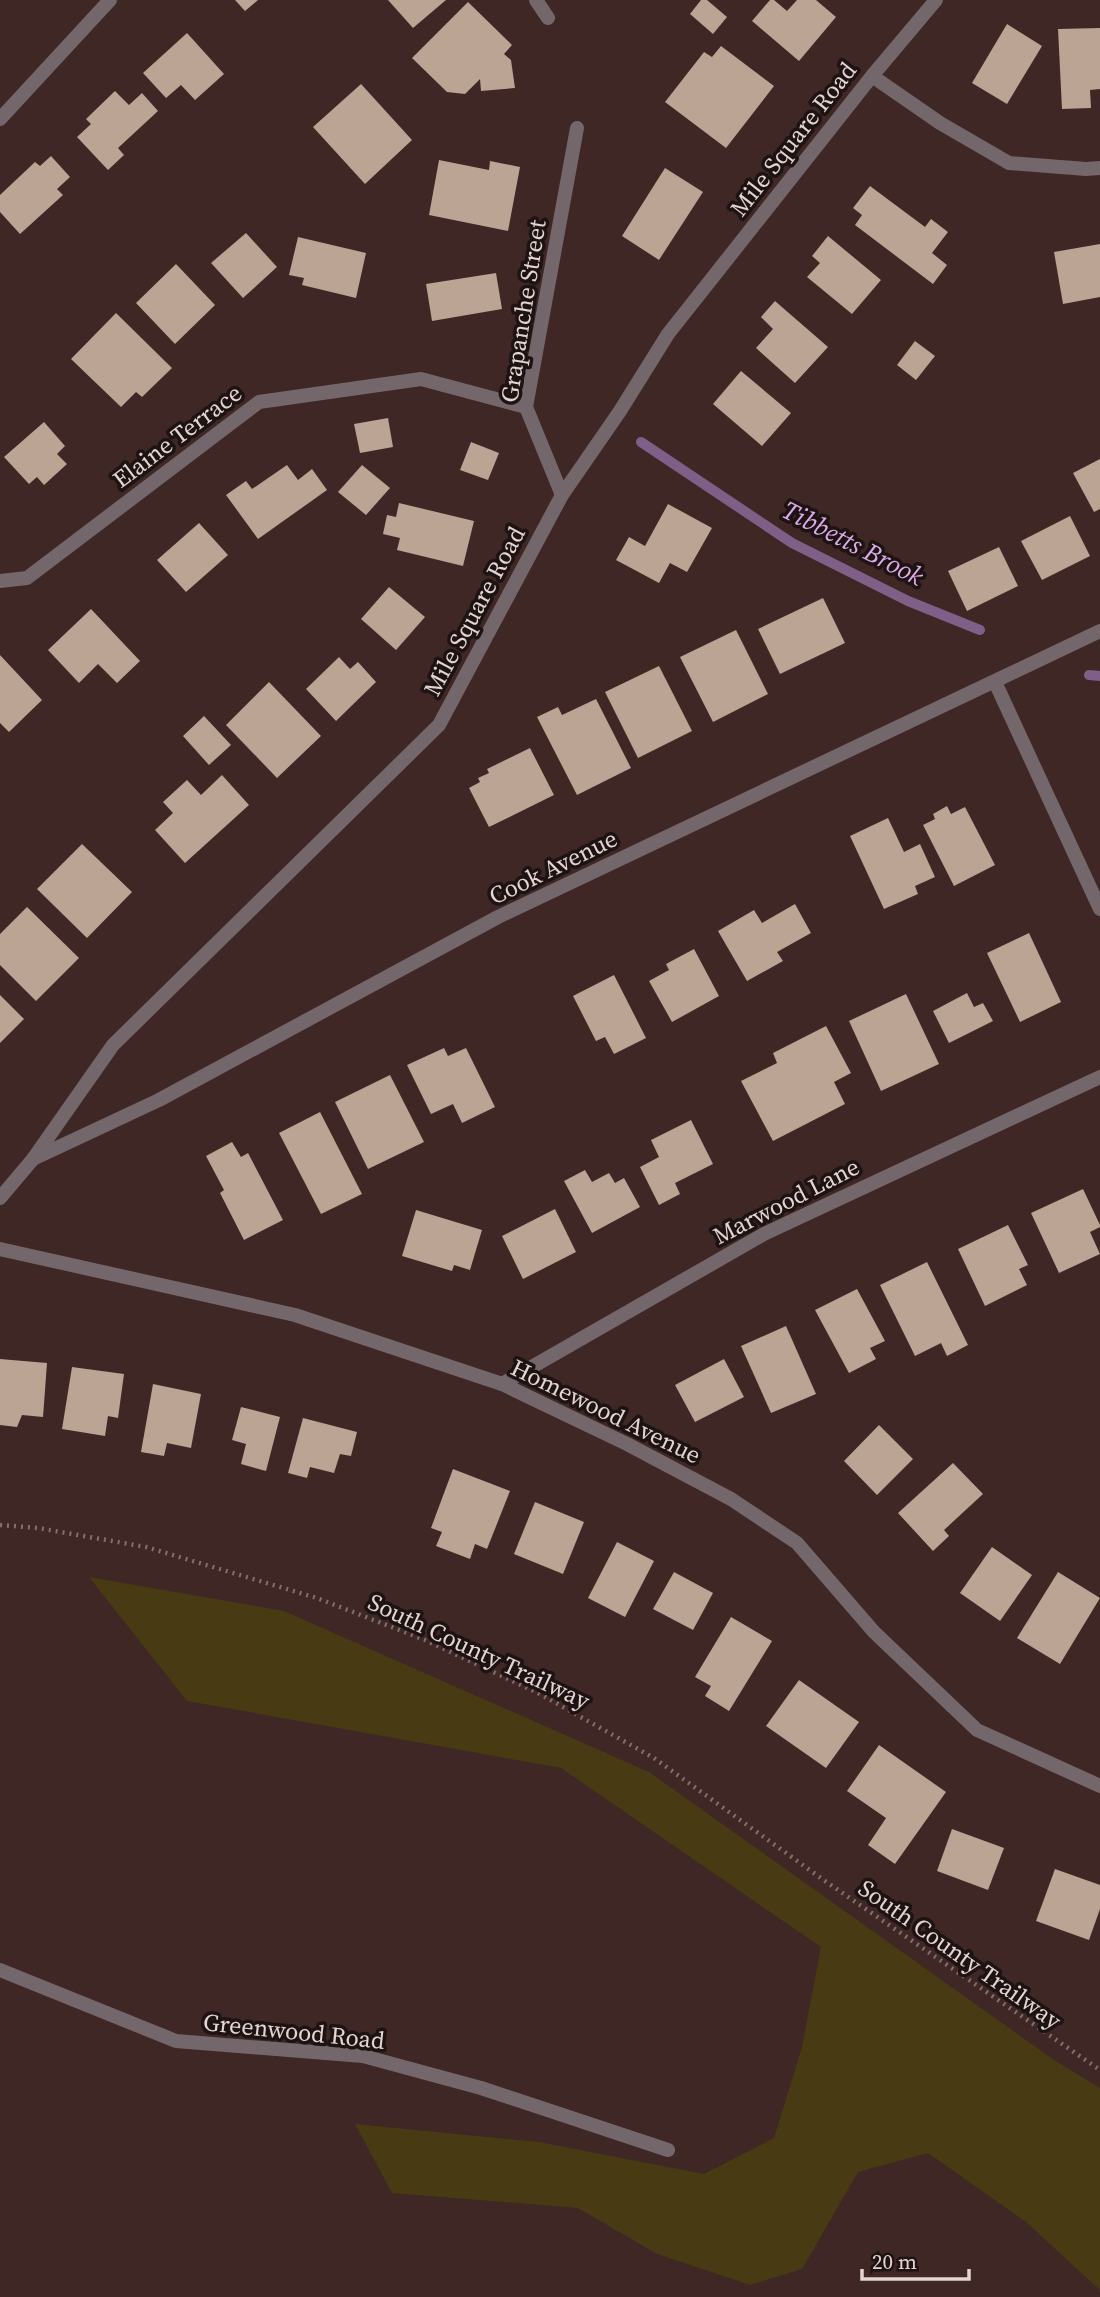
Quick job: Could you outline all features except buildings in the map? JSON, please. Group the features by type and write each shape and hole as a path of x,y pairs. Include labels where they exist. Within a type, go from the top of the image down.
{"street":[{"path":"0,119 110,0"},
{"path":"536,0 548,18"},
{"name":"Mile Square Road","path":"0,1198 33,1159 113,1045 439,725 562,495 620,411 668,334 872,76 936,0"},
{"path":"872,76 940,123 1009,163 1100,168"},
{"name":"Grapanche Street","path":"562,495 526,407 577,128"},
{"name":"Elaine Terrace","path":"0,581 27,578 259,402 348,387 421,379 526,407"},
{"name":"Cook Avenue","path":"33,1159 159,1100 498,917 1100,631"},
{"path":"995,682 1100,909"},
{"name":"Marwood Lane","path":"502,1384 764,1234 1100,1077"},
{"name":"Homewood Avenue","path":"0,1249 295,1315 502,1384 627,1444 731,1499 797,1543 874,1632 977,1730 1100,1786"},
{"name":"Greenwood Road","path":"0,1970 176,2041 363,2056 481,2088 668,2150"}],"path":[{"name":"South County Trailway","path":"0,1525 38,1528 146,1547 317,1598 425,1640 538,1693 654,1758 825,1881 1100,2070"}],"shaded area":[{"path":"89,1577 284,1611 649,1772 1054,2060 1100,2088 1100,2290 1026,2222 928,2153 858,2172 802,2269 750,2285 657,2254 578,2208 392,2193 355,2124 539,2142 704,2174 774,2138 802,2047 821,1947 561,1768 187,1701"}],"waterway":[{"name":"Tibbetts Brook","path":"641,442 792,543 908,601 980,630"},
{"name":"Tibbetts Brook","path":"1089,675 1100,676"}]}
